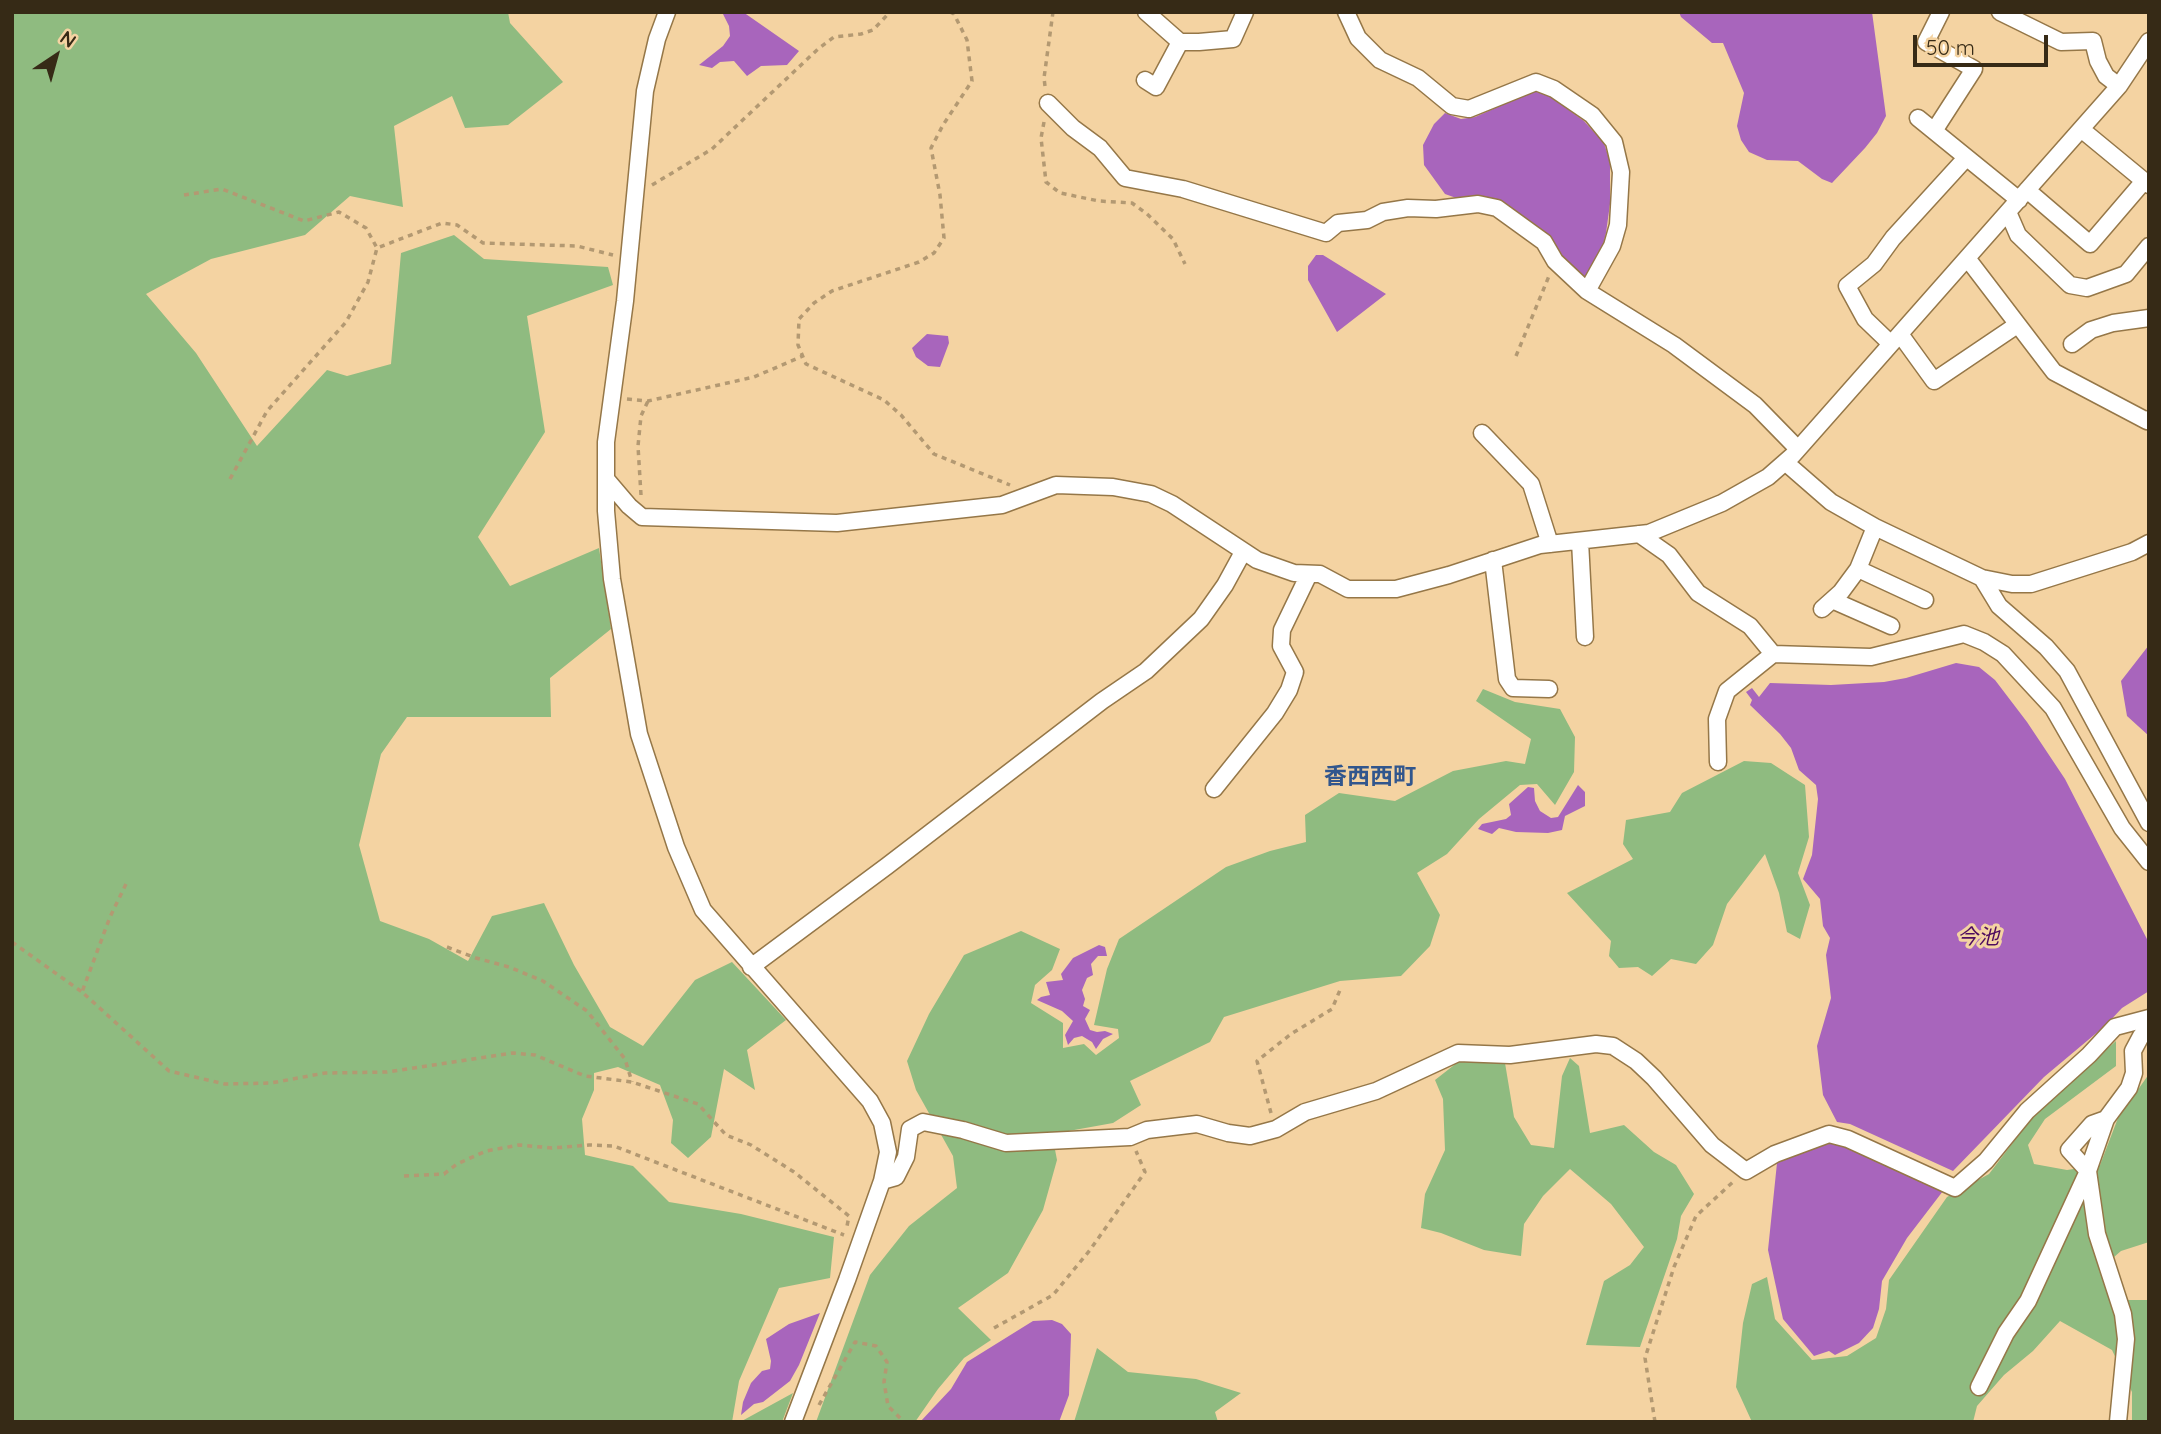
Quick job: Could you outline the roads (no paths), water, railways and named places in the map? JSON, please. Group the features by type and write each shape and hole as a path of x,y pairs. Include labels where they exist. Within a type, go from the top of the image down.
{"street":[{"path":"667,12 657,39 645,91 629,259 606,442 612,579 639,734 676,847 703,910 870,1101 882,1123 888,1152 882,1181 793,1422"},
{"path":"1146,12 1180,42 1233,39 1245,12"},
{"path":"1346,12 1358,38 1380,60 1418,78 1452,106 1469,109 1536,82 1554,89 1592,116 1614,142 1621,172 1618,225 1612,246 1587,291"},
{"path":"1934,131 1974,69 1926,42 1941,12"},
{"path":"2000,12 2061,42 2093,41 2098,61 2106,76 2119,86"},
{"path":"1145,80 1156,88 1180,42"},
{"path":"606,479 642,517 837,523 1002,505 1056,485 1112,487 1151,494 1172,504 1257,559 1294,573 1320,574 1348,589 1396,589 1550,544 1649,533 1722,503 1768,477 1786,462 2081,130 2119,86 2147,46"},
{"path":"1048,103 1073,128 1100,148 1125,178 1183,188 1325,233 1338,223 1367,220 1382,212 1408,208 1436,209 1478,204 1497,208 1544,242 1555,261 1587,291 1674,345 1745,398 1798,449"},
{"path":"1918,118 2018,200 2090,244 2146,183 2081,130"},
{"path":"1966,158 1893,238 1874,264 1847,286 1866,319 1896,339 1934,381 2017,325"},
{"path":"2018,200 2018,236 2070,285 2087,288 2126,274 2149,246"},
{"path":"1967,258 2053,372 2147,421 2149,419"},
{"path":"2072,344 2091,330 2113,323 2149,318"},
{"path":"1482,433 1531,484 1550,544"},
{"path":"1786,462 1831,502 1875,527 1982,578 2012,584 2031,583 2132,552 2149,542"},
{"path":"1875,527 1858,569 1841,592 1827,604 1891,626"},
{"path":"1639,534 1669,555 1698,593 1750,626 1773,654"},
{"path":"1580,541 1585,637"},
{"path":"751,967 1102,701 1146,671 1201,619 1225,585 1243,552"},
{"path":"1493,560 1507,679 1513,688 1549,689"},
{"path":"1858,569 1925,600"},
{"path":"1214,789 1275,713 1289,690 1295,672 1281,646 1282,630 1309,574"},
{"path":"1982,578 1999,606 2046,648 2067,671 2149,823"},
{"path":"1718,762 1717,719 1727,691 1773,654 1871,657 1964,634 2003,654 2053,708 2122,828 2149,862"},
{"path":"882,1181 896,1177 906,1157 911,1129 923,1122 1006,1143 1129,1136 1147,1130 1197,1124 1250,1136 1276,1129 1305,1112 1376,1091 1458,1053 1510,1055 1596,1044 1613,1046 1636,1061 1712,1145 1746,1171 1775,1154 1829,1134 1848,1139 1955,1188 1986,1161 2027,1111 2089,1055 2115,1027 2149,1018"},
{"path":"1979,1387 2006,1333 2028,1301 2088,1171 2106,1119 2129,1088 2134,1073 2133,1051 2141,1036 2149,1030"},
{"path":"2106,1119 2091,1124 2069,1150 2088,1171 2097,1234 2123,1314 2126,1339 2118,1422"}],"water":[{"path":"722,12 743,12 799,51 787,65 761,66 747,76 734,61 720,62 712,68 699,65 723,46 730,36 729,26"},
{"path":"1679,12 1872,12 1886,116 1877,133 1832,183 1798,161 1767,160 1749,152 1741,140 1737,126 1744,93 1723,43 1712,43 1681,17"},
{"path":"1534,91 1551,97 1584,121 1604,143 1610,162 1610,204 1606,233 1602,249 1585,278 1558,257 1529,224 1445,194 1424,165 1423,145 1434,124 1445,113 1461,119 1475,117"},
{"path":"1316,255 1323,255 1386,294 1337,332 1308,280 1308,266"},
{"path":"927,334 948,336 949,343 940,367 928,366 916,357 912,348"},
{"path":"2149,645 2149,736 2127,716 2121,681"},
{"name":"今池","path":"1956,663 1979,667 1995,680 2065,779 2149,943 2149,991 2122,1008 2106,1025 2044,1077 1953,1171 1850,1124 1837,1122 1823,1095 1817,1046 1831,998 1826,955 1830,938 1823,926 1820,899 1803,879 1812,855 1818,799 1816,785 1799,770 1791,748 1780,734 1750,705 1752,700 1746,692 1752,688 1759,697 1770,683 1831,685 1884,682"},
{"path":"1578,785 1585,792 1585,806 1565,816 1562,830 1548,833 1516,832 1499,828 1492,834 1478,829 1482,824 1506,819 1511,815 1509,804 1528,787 1534,788 1535,801 1540,811 1551,818 1558,817"},
{"path":"1099,945 1105,947 1107,956 1098,956 1091,964 1093,975 1087,978 1082,990 1085,999 1083,1006 1090,1010 1085,1019 1090,1030 1113,1034 1103,1039 1096,1049 1092,1042 1082,1036 1074,1038 1068,1045 1065,1035 1073,1021 1062,1011 1037,1000 1050,995 1046,982 1063,980 1061,974 1073,958"},
{"path":"1836,1142 1943,1191 1907,1238 1882,1281 1879,1309 1873,1328 1859,1343 1835,1355 1829,1351 1814,1356 1783,1319 1768,1250 1777,1163 1803,1151"},
{"path":"820,1313 790,1381 741,1415 751,1383 762,1371 770,1369 766,1339 789,1324"},
{"path":"1052,1320 1062,1324 1071,1334 1069,1395 1059,1422 920,1422 951,1389 967,1362 1033,1321"}],"district":[{"name":"香西西町","path":"1370,777"}]}
